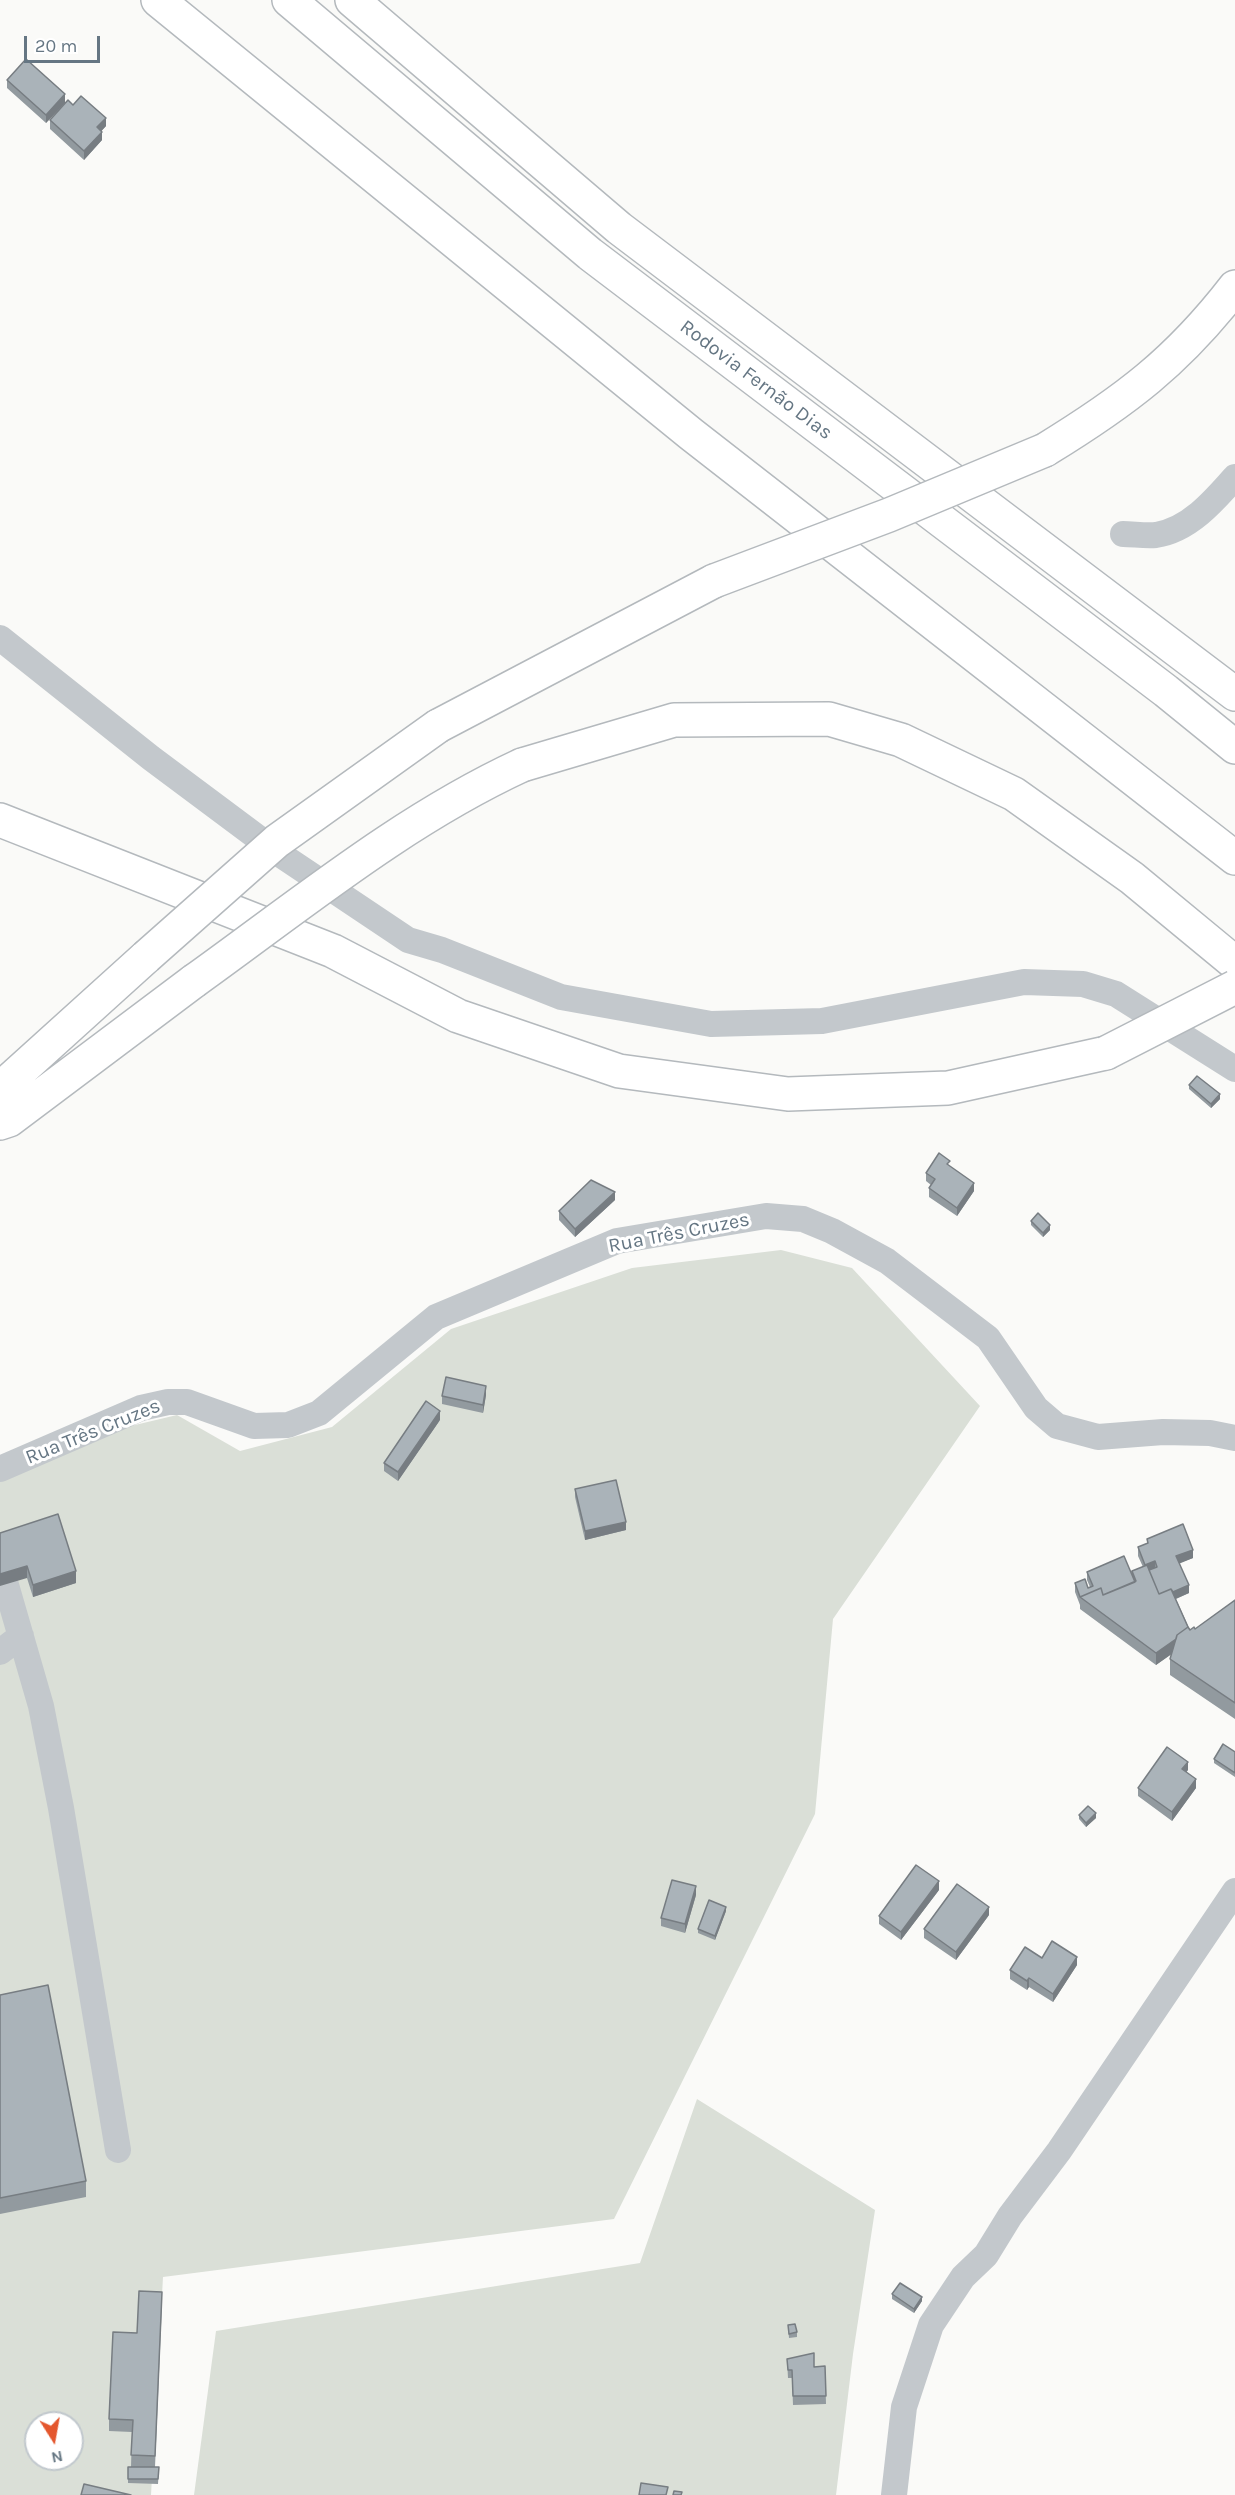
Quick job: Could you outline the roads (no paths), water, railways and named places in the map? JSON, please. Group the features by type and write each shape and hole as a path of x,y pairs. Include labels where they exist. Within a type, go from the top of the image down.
{"highway":[{"path":"158,0 681,427 1235,858"},
{"name":"Rodovia Fernão Dias","path":"289,0 590,254 1166,691 1235,747"},
{"name":"Rodovia Fernão Dias","path":"352,0 619,228 1235,694"},
{"path":"0,1089 277,841 438,726 714,581 889,515 1045,450 1107,412 1144,384 1175,356 1235,287"},
{"path":"0,1124 9,1120 194,981 427,815 474,787 522,765 674,720 829,719 901,740 1014,794 1132,878 1235,963"},
{"path":"0,820 333,951 458,1016 619,1071 788,1094 937,1089 1106,1053 1235,987"}],"street":[{"path":"1123,534 1156,535 1182,527 1203,511 1235,477"},
{"path":"0,638 151,758 262,841 408,940 442,950 561,997 711,1024 822,1021 1024,982 1083,984 1116,994 1235,1069"},
{"name":"Rua Três Cruzes","path":"0,1469 141,1408 168,1402 187,1402 254,1426 288,1425 318,1413 436,1317 617,1241 766,1216 803,1219 832,1231 887,1261 988,1338 1036,1408 1057,1426 1098,1437 1174,1432 1210,1433 1235,1438"},
{"path":"6,1585 40,1706 61,1808 118,2150"},
{"path":"0,1652 21,1636"},
{"path":"894,2495 904,2407 931,2325 963,2277 986,2255 1010,2216 1059,2151 1235,1891"}]}
